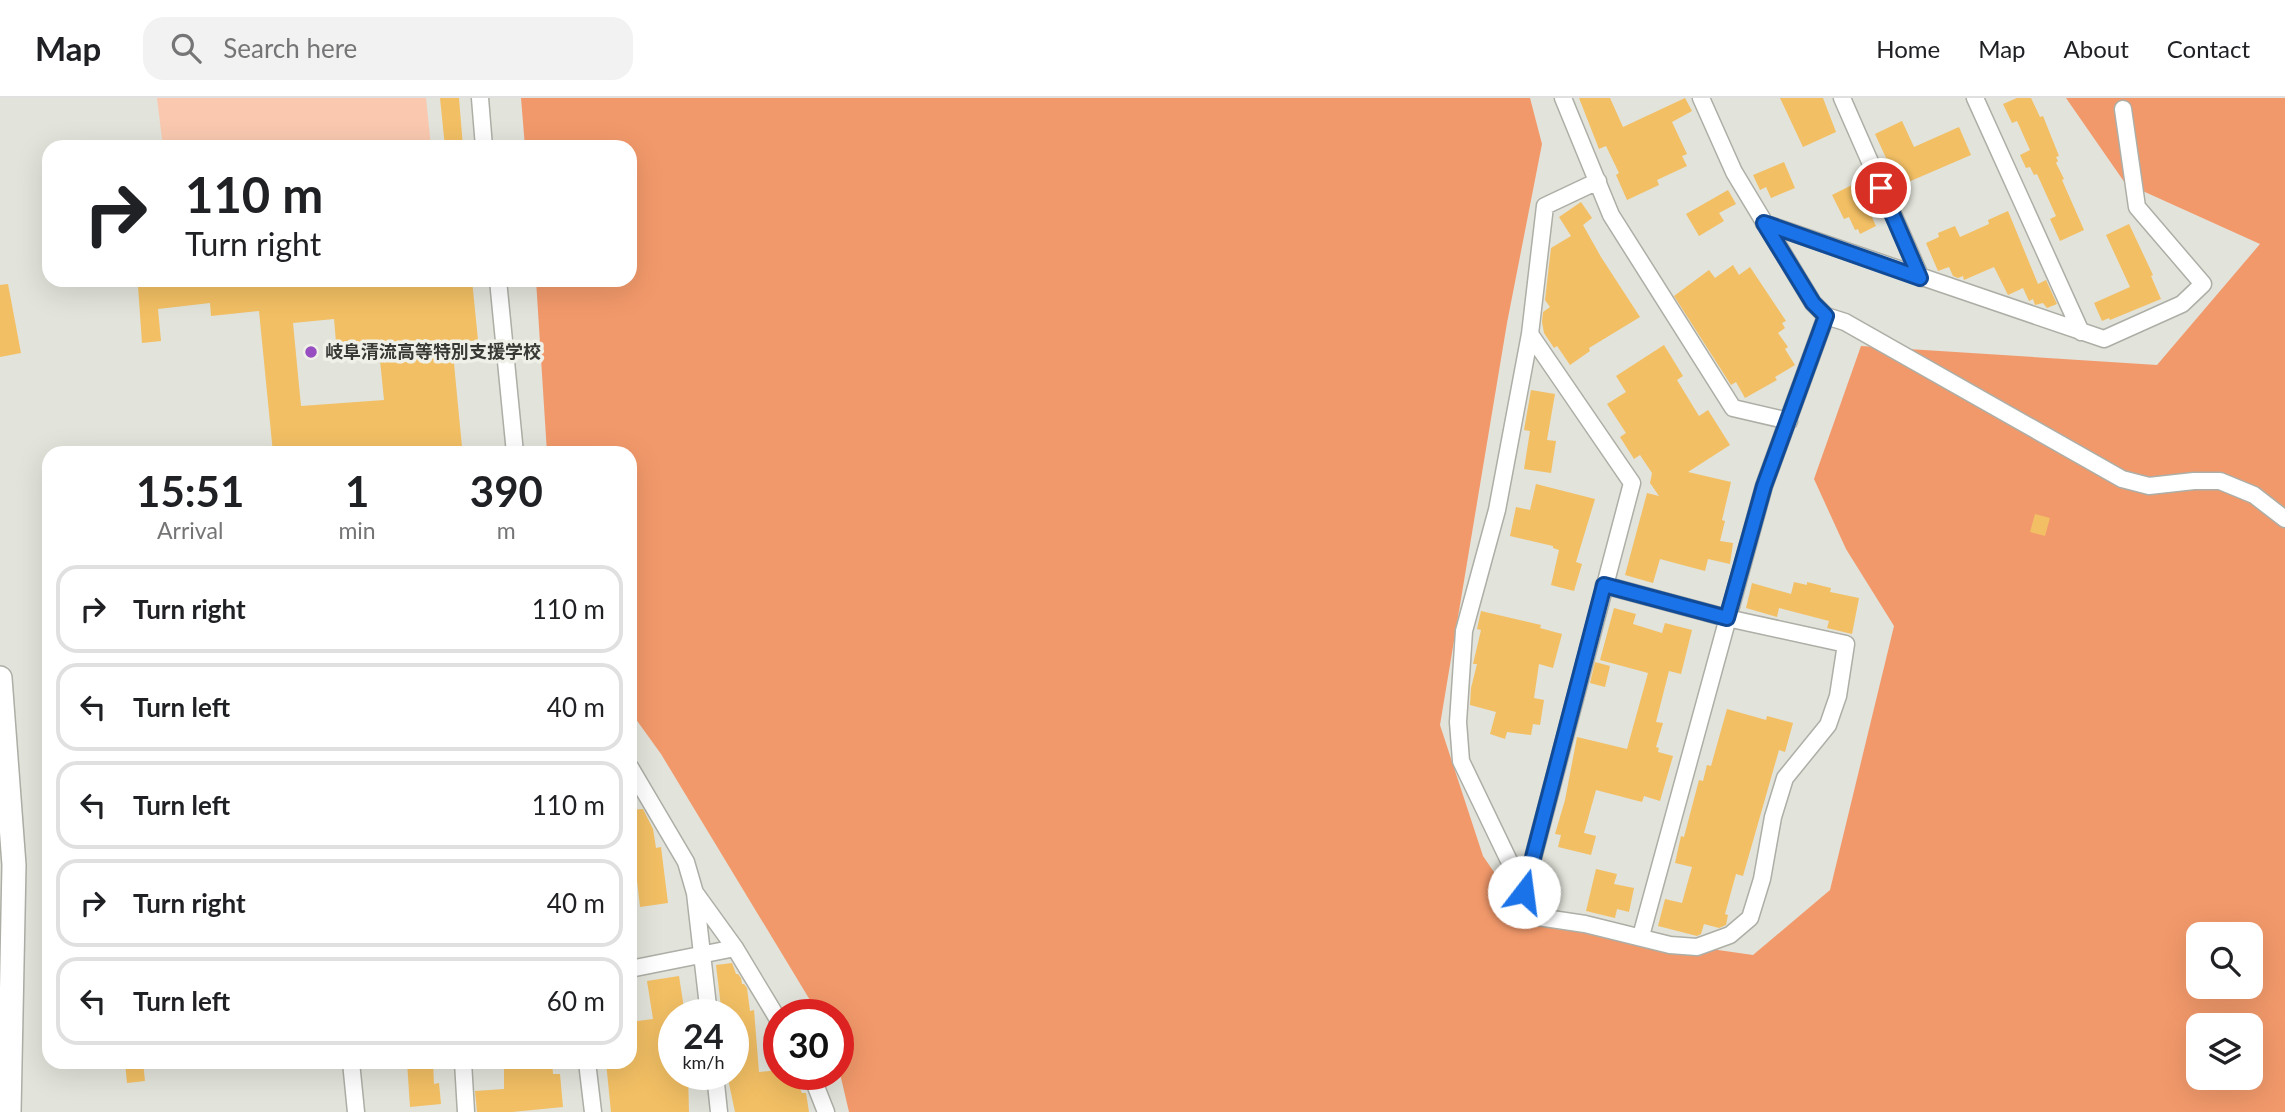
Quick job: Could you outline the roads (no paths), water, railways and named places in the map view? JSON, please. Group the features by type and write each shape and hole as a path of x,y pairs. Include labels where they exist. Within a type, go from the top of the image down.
{"street":[{"path":"480,98 483,140"},
{"path":"1563,98 1611,215 1733,408 1788,421"},
{"path":"1701,98 1734,172 1813,303 1826,316 1845,322 2122,479 2149,486 2220,481 2254,495 2285,519"},
{"path":"1842,98 1920,278"},
{"path":"1975,98 2081,332"},
{"path":"1764,223 2104,339 2182,304 2203,284 2137,207 2123,109"},
{"path":"1598,181 1545,206 1530,334 1497,510 1464,631 1458,722 1461,761 1538,917 1585,924 1670,945 1697,947 1730,935 1750,918 1762,879 1773,817 1785,778 1828,725 1838,696 1846,645 1727,618 1604,585"},
{"path":"499,287 515,446"},
{"path":"1641,936 1764,486 1826,316"},
{"path":"1524,892 1632,483 1530,334"},
{"path":"0,678 14,865 6,1026 9,1112"},
{"path":"637,779 686,862 695,893 707,999"},
{"path":"695,893 735,948 766,999"},
{"path":"637,968 735,948"},
{"path":"352,1069 356,1112"},
{"path":"463,1069 466,1112"},
{"path":"588,1069 593,1112"},
{"path":"717,1090 719,1112"},
{"path":"817,1090 826,1112"}],"place":[{"name":"岐阜清流高等特別支援学校","path":"311,352"}]}
